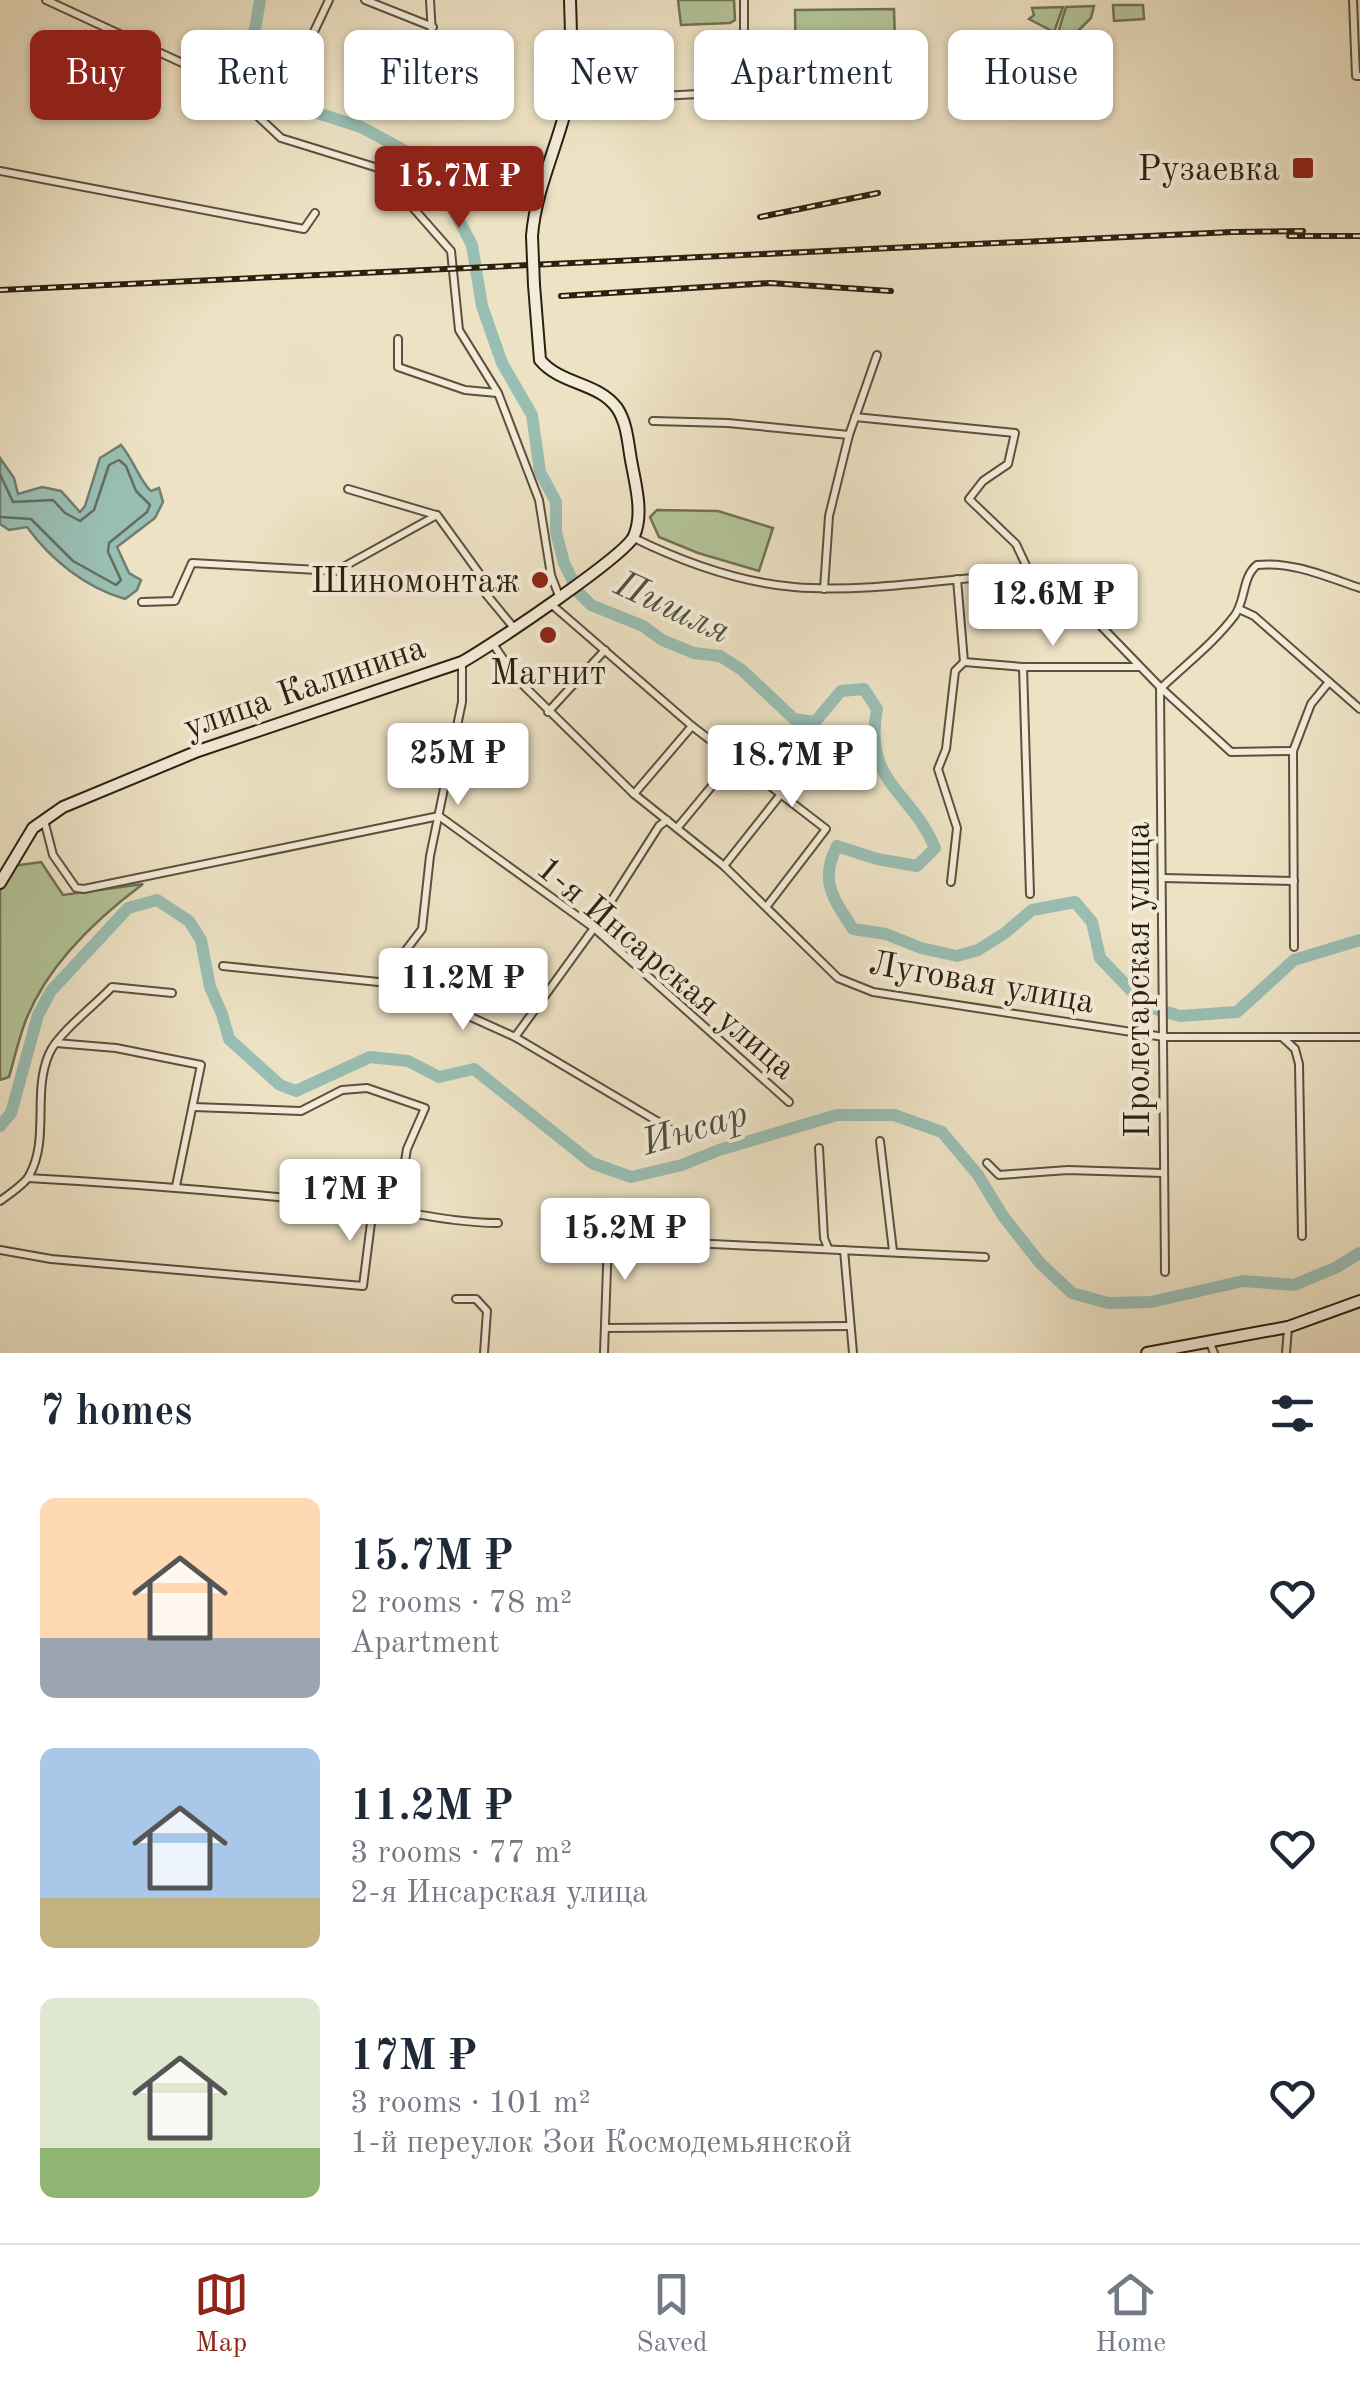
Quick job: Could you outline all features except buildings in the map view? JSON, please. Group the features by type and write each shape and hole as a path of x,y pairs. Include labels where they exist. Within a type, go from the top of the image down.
{"main road":[{"path":"570,0 571,60 565,112 532,236 540,360 558,376 608,399 624,421 638,498 634,538"},
{"name":"улица Калинина","path":"0,883 21,844 44,818 140,773 215,744 462,662 591,575 634,538"},
{"path":"1147,1353 1212,1348 1360,1301"}],"street":[{"path":"46,0 219,80 281,138 378,168 452,250 459,330 498,394 538,500 550,575 558,597 605,650 692,726 826,829 767,906"},
{"path":"315,30 329,0"},
{"path":"365,0 433,27"},
{"path":"430,0 433,30"},
{"path":"674,95 736,92 744,84 744,0"},
{"path":"1353,0 1356,76 1360,76"},
{"path":"0,171 304,229 316,213"},
{"path":"398,339 398,367 464,390 498,394"},
{"path":"824,588 829,516 849,436 876,354"},
{"path":"855,417 1015,433 1008,464 982,481 970,499 1016,544 1030,574"},
{"path":"653,422 728,423 849,436"},
{"path":"348,490 437,515 479,573 486,594 514,628"},
{"path":"142,602 176,601 192,563 336,570 437,515"},
{"path":"634,538 686,564 764,584 824,588 1030,574 1052,581 1068,592 1160,688 1231,752 1293,751"},
{"path":"1160,688 1227,626 1239,609 1247,578 1257,565 1272,563 1301,568 1360,588"},
{"path":"956,578 964,662"},
{"path":"1239,609 1254,616 1360,709"},
{"name":"Луговая улица","path":"494,644 517,679 548,712 634,794 724,866 838,978 873,992 1164,1037 1360,1038"},
{"path":"548,712 605,650"},
{"path":"398,984 400,958 422,929 430,856 462,702 462,662"},
{"path":"950,882 957,828 938,769 946,749 954,671 964,662 1023,667 1140,667"},
{"path":"1023,667 1030,894"},
{"path":"1294,948 1293,751 1310,704 1328,682"},
{"name":"Пролетарская улица","path":"1160,688 1165,1272"},
{"path":"634,794 692,726"},
{"path":"724,866 830,731"},
{"path":"678,827 735,758"},
{"path":"44,818 53,855 76,888 84,888 439,816"},
{"name":"1-я Инсарская улица","path":"439,816 594,928 789,1102"},
{"path":"515,1037 666,820"},
{"path":"1163,878 1294,881"},
{"path":"223,966 398,984 515,1037 688,1140"},
{"path":"496,986 534,1012"},
{"path":"0,1201 28,1178 40,1142 38,1116 44,1073 56,1043 112,988 172,993"},
{"path":"1281,1036 1295,1048 1299,1064 1302,1236"},
{"path":"56,1043 116,1048 201,1064 176,1186"},
{"path":"193,1107 301,1111 342,1090 367,1088 425,1108 407,1150 397,1210"},
{"path":"880,1141 893,1251"},
{"path":"819,1148 824,1238 828,1248"},
{"path":"986,1164 998,1175 1068,1170 1164,1172"},
{"path":"28,1178 176,1186 498,1223"},
{"path":"0,1250 51,1259 363,1286 373,1207"},
{"path":"602,1217 608,1239 604,1353"},
{"path":"608,1239 984,1257"},
{"path":"844,1250 853,1353"},
{"path":"456,1298 476,1298 487,1310 484,1353"},
{"path":"606,1328 850,1326"},
{"path":"1286,1353 1288,1327"}],"green space":[{"path":"678,0 734,0 735,20 681,25"},
{"path":"1113,5 1143,5 1144,19 1114,21"},
{"path":"1094,6 1091,18 1079,30 1059,30 1066,7"},
{"path":"1063,7 1055,30 1029,19 1034,15 1032,8"},
{"path":"894,9 895,30 795,30 795,10"},
{"path":"657,510 718,511 773,528 759,571 659,537 650,517"},
{"path":"41,862 63,895 143,884 90,929 58,964 33,1004 9,1077 0,1080 0,891 13,866"}],"water":[{"path":"121,445 147,487 151,491 159,488 163,502 155,518 117,547 129,573 141,580 137,590 125,599 70,571 27,527 9,530 0,524 0,458 14,478 18,494 42,487 61,491 80,512 100,458"}],"waterway":[{"name":"Пишля","path":"260,0 253,41 263,78 305,109 361,127 413,155 444,192 472,245 482,306 502,363 532,415 540,472 556,502 556,532 564,563 579,593 591,605 643,626 662,640 694,653 720,656 742,670 794,719 815,722 841,691 864,689 877,709 874,734 883,770 935,848 917,866 837,846 829,879 834,898 853,929 886,934 921,948 957,956 978,950 1032,910 1075,902 1092,922 1100,958 1146,1006 1180,1016 1237,1012 1294,960 1360,940"},
{"name":"Инсар","path":"0,1126 11,1113 38,1015 51,991 128,908 157,900 189,921 201,940 210,987 229,1039 280,1085 296,1091 370,1057 408,1061 439,1077 474,1069 592,1163 631,1177 682,1165 837,1115 894,1115 942,1132 978,1175 1003,1216 1040,1263 1072,1293 1108,1303 1151,1302 1243,1281 1294,1285 1360,1253"}],"railway":[{"path":"760,217 878,193"},
{"path":"0,290 1303,231"},
{"path":"1289,236 1360,236"},
{"path":"561,296 770,283 891,291"}],"place":[{"name":"Рузаевка","path":"1303,168"},
{"name":"Шиномонтаж","path":"540,580"},
{"name":"Магнит","path":"548,635"}]}
